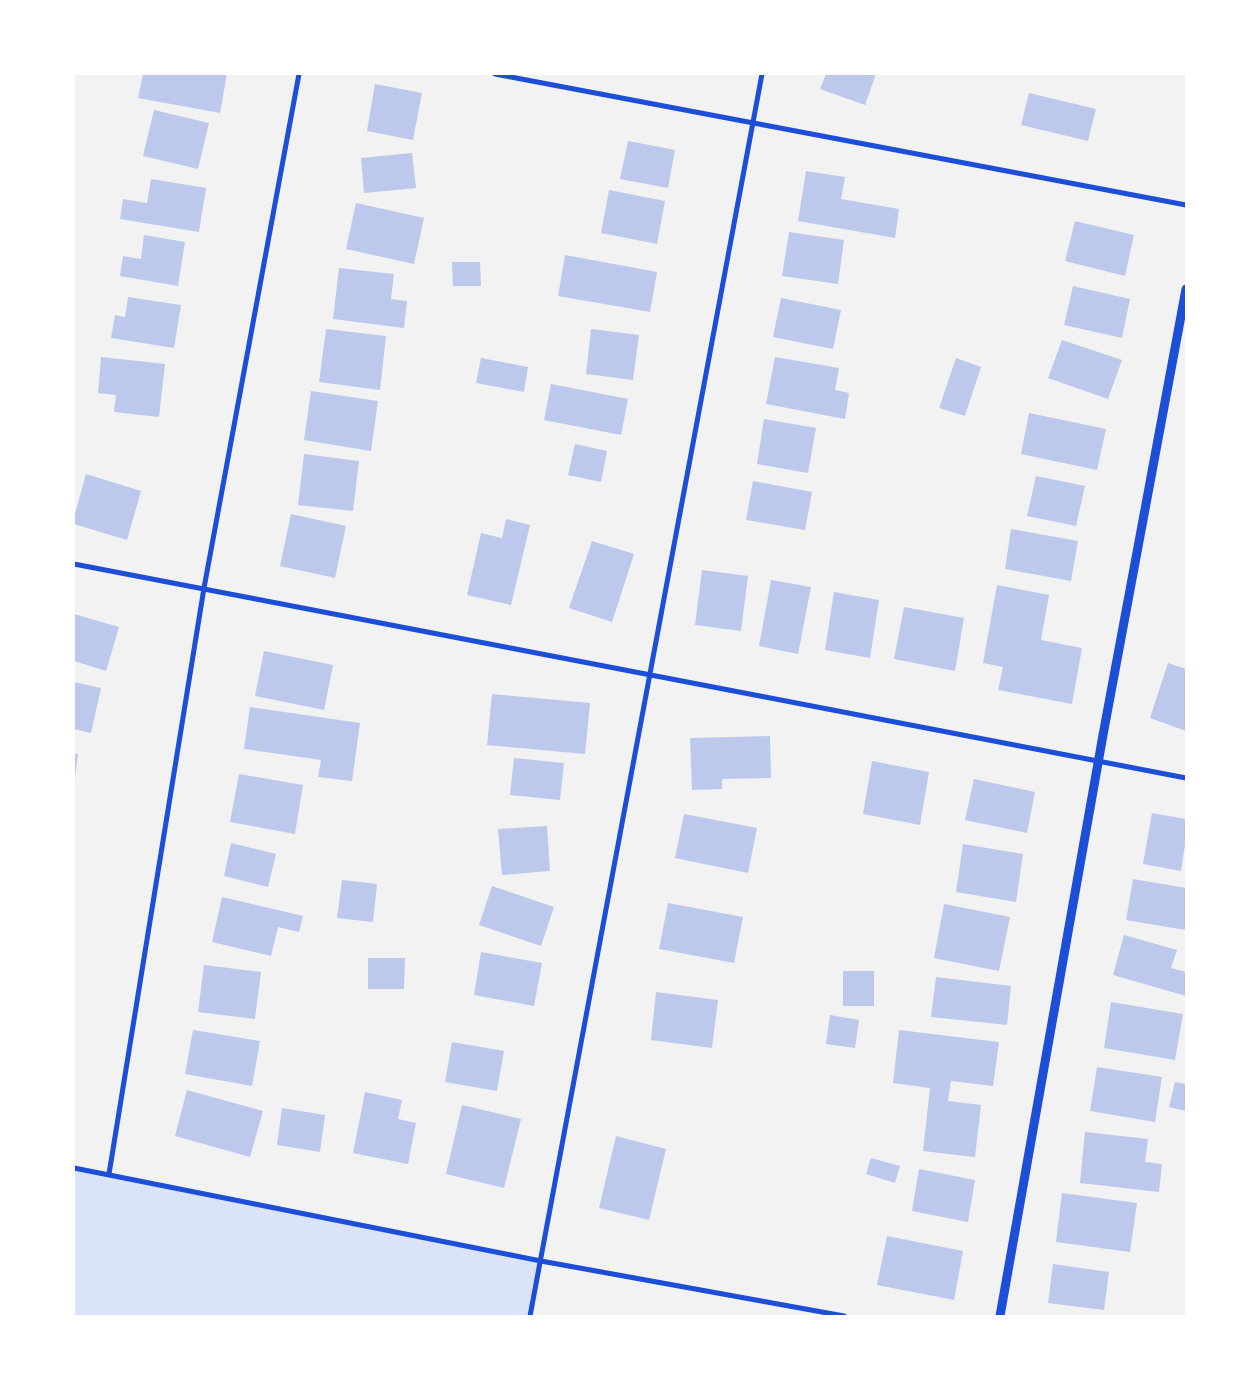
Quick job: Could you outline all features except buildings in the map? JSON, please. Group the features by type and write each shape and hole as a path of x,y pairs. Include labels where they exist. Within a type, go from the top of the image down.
{"street":[{"path":"108,1174 204,588 299,74"},
{"path":"496,74 1186,205"},
{"path":"530,1316 762,74"},
{"path":"1000,1316 1098,761 1186,289"},
{"path":"74,564 1186,778"},
{"path":"74,1168 541,1261 844,1316"}],"shaded area":[{"path":"74,1168 541,1261 530,1316 74,1316"}]}
